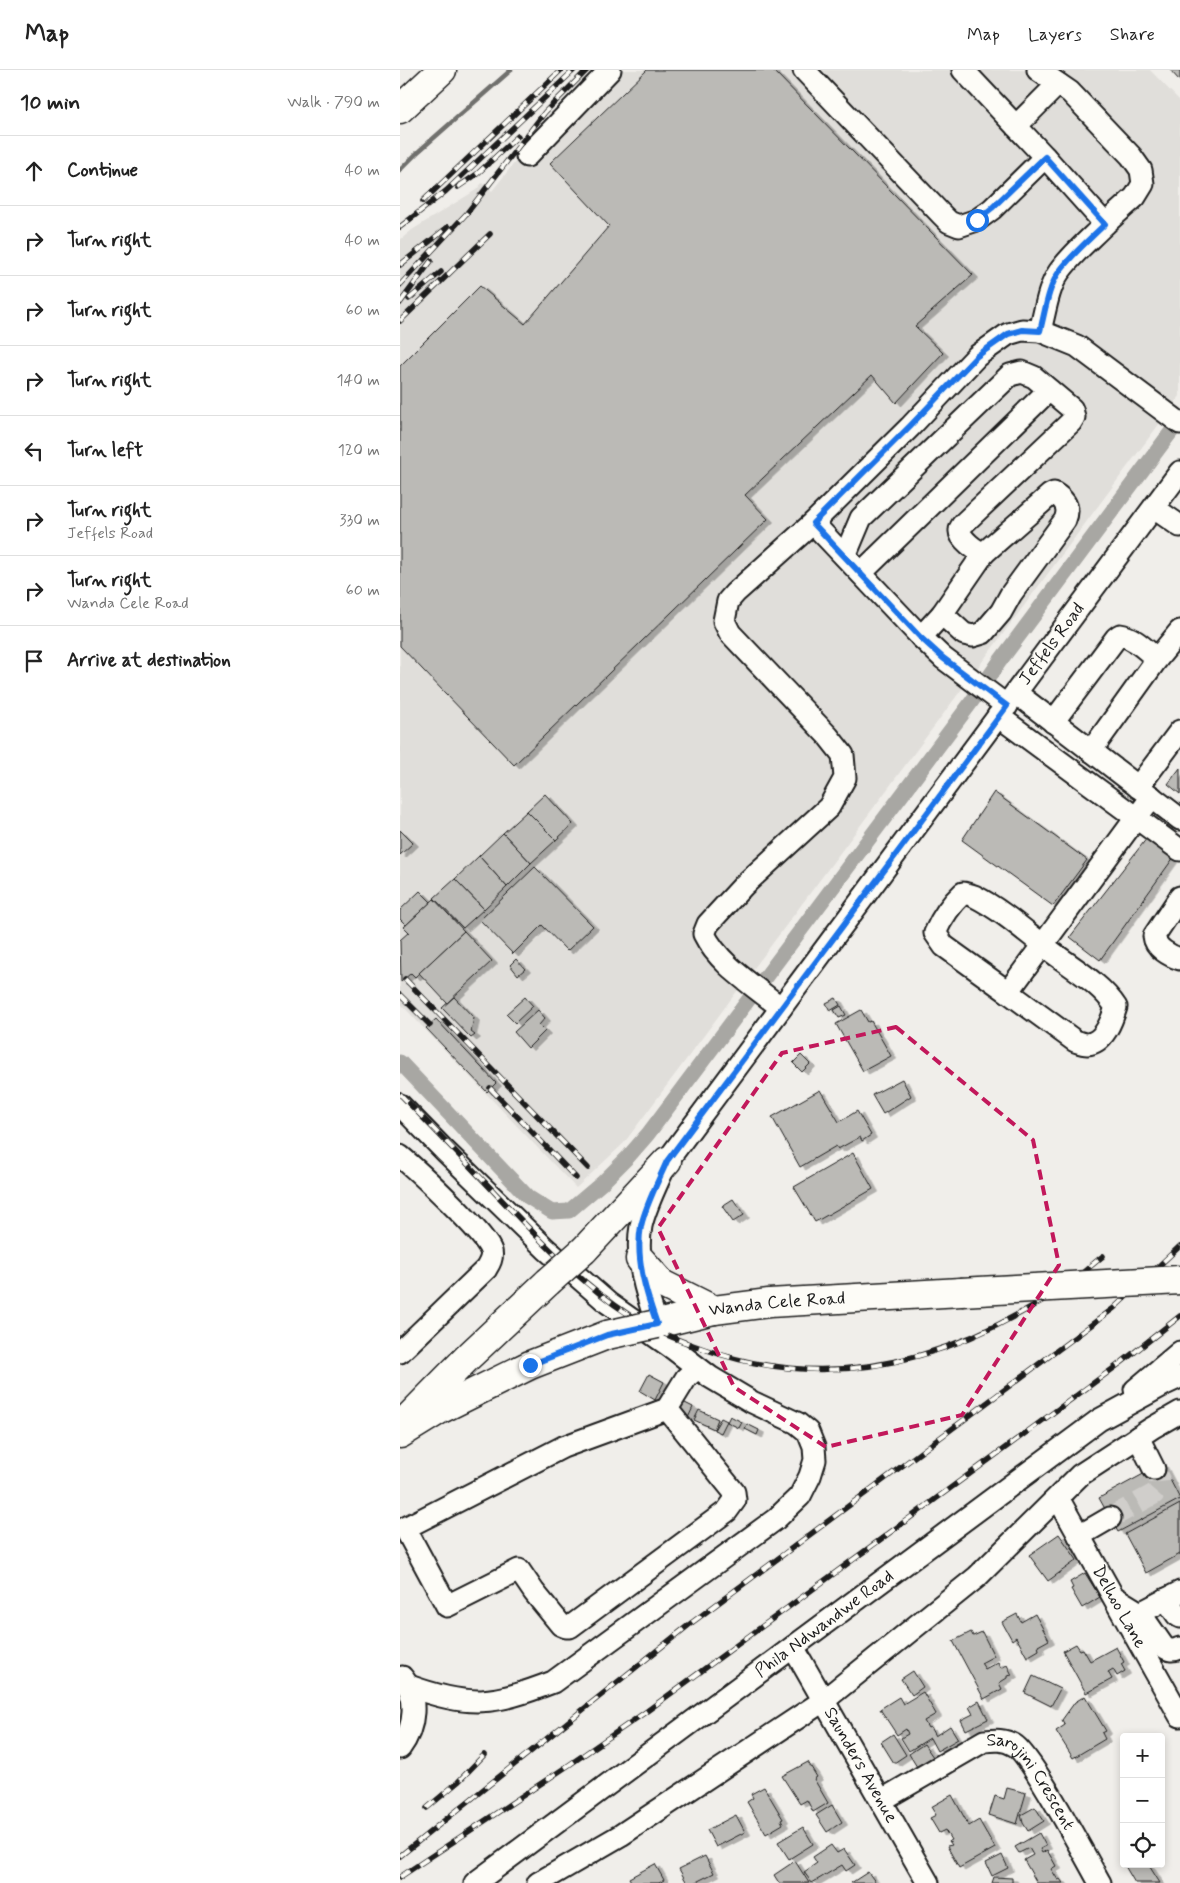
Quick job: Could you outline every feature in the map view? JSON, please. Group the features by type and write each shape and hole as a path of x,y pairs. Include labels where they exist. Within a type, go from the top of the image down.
{"main road":[{"path":"400,110 442,70"},
{"path":"400,1426 468,1357 584,1250 667,1161"},
{"path":"640,1259 662,1284 714,1310"},
{"name":"Wanda Cele Road","path":"400,1434 439,1410 530,1365 607,1335 714,1310 769,1303 1180,1280"}],"street":[{"path":"527,156 610,70"},
{"path":"804,70 941,214 949,222 960,226 977,220 992,208 1045,157"},
{"path":"963,70 1105,224"},
{"path":"1038,70 1070,92 1131,156 1141,170 1143,184 1134,197 1075,253 1058,273 1049,294 1040,331"},
{"path":"1016,126 1058,84"},
{"path":"781,1008 737,972 710,946 704,934 708,924 744,885 829,807 845,778 843,755 828,736 730,633 724,622 728,601 813,523 977,356 1008,334 1022,330 1040,331 1077,346 1174,418"},
{"path":"845,556 861,518 1010,375 1022,372 1029,374 1072,409 1074,416 1070,422 964,523 960,531 961,535 977,551 984,553"},
{"path":"861,573 1048,390"},
{"name":"Jeffels Road","path":"666,1322 648,1298 639,1247 642,1225 667,1161 1180,472"},
{"path":"920,637 942,614 984,553 1050,494 1058,496 1068,509 1065,520 1011,594 1001,612 983,633 973,636 964,634 942,614"},
{"path":"1154,508 1180,526"},
{"path":"813,523 920,637 943,658 1007,705 1136,818 1180,850"},
{"path":"1091,751 1157,659 1180,631"},
{"path":"1053,722 1120,635 1131,638 1157,659"},
{"path":"1007,705 1053,722 1180,818"},
{"path":"1008,992 1136,818 1145,792 1180,731"},
{"path":"963,893 972,894 991,906 1109,997 1116,1006 1112,1021 1101,1037 1088,1044 1075,1041 1008,992 944,946 935,933 941,919 952,903 963,893"},
{"path":"1180,897 1154,936 1158,946 1180,959"},
{"path":"400,1104 467,1172 577,1278 608,1304 675,1350 697,1368 752,1402 797,1423 808,1432 814,1447 815,1460 810,1476 800,1496 776,1519 553,1682 518,1696 464,1702 439,1697 405,1680"},
{"path":"400,1156 476,1230 491,1250 491,1261 486,1269 400,1352"},
{"path":"442,1197 467,1172"},
{"path":"1099,1420 1180,1352"},
{"path":"667,1409 734,1492 735,1500 726,1512 573,1625 566,1627 561,1625 519,1570 447,1606 405,1528 563,1447 667,1409 686,1378 697,1368"},
{"name":"Phila Ndwandwe Road","path":"475,1883 1099,1420 1180,1377"},
{"path":"538,1883 622,1836 823,1701 977,1578 1080,1475 1180,1412"},
{"path":"1138,1437 1154,1469"},
{"name":"Delhoo Lane","path":"1058,1498 1113,1597 1173,1689 1180,1716"},
{"path":"1079,1536 1110,1518"},
{"path":"1140,1612 1173,1596 1177,1616 1180,1616"},
{"path":"1113,1597 1140,1612 1168,1650 1180,1648"},
{"name":"Saunders Avenue","path":"792,1647 882,1800 928,1883"},
{"path":"400,1748 407,1739 413,1721 412,1701 405,1680"},
{"name":"Sarojini Crescent","path":"882,1800 984,1741 999,1740 1016,1745 1033,1766 1100,1883"}],"highlighted area":[{"path":"896,1027 1033,1140 1059,1265 962,1415 826,1447 734,1387 658,1228 782,1053"}],"shaded area":[{"path":"602,70 1150,70 1180,101 1180,396 624,1143 576,1188 400,1003 400,240 412,230 476,190 482,183 492,191 543,127"}],"building":[{"path":"647,70 773,70 973,275 915,326 943,353 896,403 872,375 745,495 768,519 514,765 400,646 400,366 480,286 525,324 609,226 550,163"},
{"path":"1170,70 1180,70 1180,81"},
{"path":"1180,768 1180,794 1168,784"},
{"path":"994,792 1087,860 1053,906 962,840"},
{"path":"545,794 573,824 556,840 527,811"},
{"path":"527,811 556,840 531,863 503,833"},
{"path":"400,830 413,843 400,855"},
{"path":"503,833 531,863 507,887 479,856"},
{"path":"1147,838 1174,857 1100,960 1070,937"},
{"path":"479,856 507,887 484,909 455,879"},
{"path":"535,867 593,926 567,951 542,925 513,954 480,920"},
{"path":"455,879 484,909 463,928 434,898"},
{"path":"420,891 431,902 406,925 400,919 400,910"},
{"path":"434,899 464,931 415,977 411,973 401,982 400,940 409,932 404,927"},
{"path":"464,931 492,961 447,1003 419,973"},
{"path":"516,959 525,969 518,975 510,965"},
{"path":"454,997 474,1018 471,1032 475,1035 471,1038 442,1008"},
{"path":"525,997 533,1006 515,1023 506,1014"},
{"path":"836,998 840,1005 830,1011 826,1003"},
{"path":"841,1006 846,1015 839,1018 834,1010"},
{"path":"538,1010 545,1018 539,1025 545,1031 528,1048 514,1032"},
{"path":"861,1010 868,1022 871,1021 891,1056 863,1071 836,1024"},
{"path":"436,1019 496,1083 487,1092 426,1028"},
{"path":"801,1055 810,1064 802,1072 793,1063"},
{"path":"902,1079 911,1096 883,1114 872,1095"},
{"path":"820,1090 839,1122 857,1111 871,1135 862,1141 860,1137 838,1149 836,1146 800,1167 772,1117"},
{"path":"853,1153 873,1189 815,1222 794,1187"},
{"path":"733,1199 744,1215 733,1222 722,1206"},
{"path":"649,1374 664,1382 655,1400 640,1391"},
{"path":"681,1401 693,1407 688,1418 676,1412"},
{"path":"699,1410 718,1419 714,1429 694,1420"},
{"path":"730,1416 742,1422 739,1428 727,1422"},
{"path":"721,1418 727,1421 721,1433 714,1430"},
{"path":"747,1424 759,1430 757,1435 745,1429"},
{"path":"1162,1464 1180,1499 1118,1532 1099,1498"},
{"path":"1180,1504 1180,1554 1146,1573 1125,1534"},
{"path":"1059,1534 1077,1560 1048,1581 1029,1555"},
{"path":"1085,1573 1100,1597 1082,1608 1071,1589 1073,1588 1070,1582"},
{"path":"1017,1614 1021,1622 1035,1614 1049,1640 1038,1646 1039,1650 1027,1657 1016,1637 1012,1640 1002,1622"},
{"path":"971,1632 973,1636 982,1632 994,1656 981,1663 985,1669 998,1662 1001,1668 1007,1665 1012,1675 1007,1676 1007,1678 999,1683 1002,1689 984,1699 953,1641"},
{"path":"1076,1644 1080,1650 1083,1649 1090,1661 1116,1647 1124,1662 1121,1664 1125,1671 1117,1676 1113,1669 1108,1672 1112,1679 1086,1693 1063,1651"},
{"path":"913,1671 923,1687 912,1695 901,1679"},
{"path":"1033,1676 1060,1689 1051,1706 1025,1693"},
{"path":"923,1692 936,1714 924,1721 928,1728 930,1727 935,1736 950,1726 958,1739 937,1751 930,1738 909,1751 901,1738 908,1734 906,1729 897,1735 880,1709 899,1697 903,1704"},
{"path":"1085,1696 1106,1731 1102,1733 1105,1739 1073,1758 1056,1731 1065,1725 1062,1720 1075,1702"},
{"path":"979,1701 988,1719 966,1730 961,1720 973,1714 969,1707"},
{"path":"893,1734 906,1755 894,1763 881,1742"},
{"path":"924,1744 933,1757 917,1767 909,1754"},
{"path":"808,1762 817,1777 814,1779 828,1803 813,1812 807,1800 800,1804 782,1776"},
{"path":"764,1787 783,1819 781,1820 783,1824 766,1834 747,1802 753,1798 751,1794"},
{"path":"1007,1788 1026,1793 1017,1824 989,1815 995,1796 1004,1799"},
{"path":"952,1795 969,1826 979,1820 995,1848 959,1868 947,1846 952,1845 949,1841 951,1840 945,1830 939,1833 930,1818 936,1815 931,1807"},
{"path":"832,1805 842,1822 827,1832 816,1815"},
{"path":"1035,1807 1044,1821 1028,1831 1021,1815"},
{"path":"736,1815 745,1832 716,1847 707,1830"},
{"path":"803,1827 813,1844 789,1859 778,1842"},
{"path":"1039,1833 1046,1846 1040,1849 1042,1853 1047,1850 1056,1866 1051,1869 1058,1880 1060,1879 1063,1883 1037,1883 1024,1860 1033,1855 1029,1848 1019,1853 1015,1847"},
{"path":"831,1845 837,1853 844,1849 855,1865 846,1871 842,1865 812,1883 804,1872 817,1863 813,1857"},
{"path":"1002,1855 1008,1868 992,1876 986,1863"},
{"path":"705,1856 714,1873 694,1883 687,1883 679,1869"},
{"path":"795,1861 809,1883 779,1883 774,1875"},
{"path":"655,1864 664,1880 659,1883 632,1883 629,1878"},
{"path":"1126,1868 1151,1868 1160,1883 1135,1883"},
{"path":"868,1872 876,1883 851,1883"},
{"path":"994,1877 1012,1878 1012,1883 992,1883"}],"waterway":[{"path":"400,170 511,70"},
{"path":"400,1062 528,1197 552,1212 569,1211 602,1183 648,1134 1180,420"}],"tunnel":[{"path":"1110,1518 1154,1494 1160,1485 1154,1469"}],"railway":[{"path":"423,201 561,70"},
{"path":"400,227 446,191 574,70"},
{"path":"400,285 467,213 545,112 587,70"},
{"path":"458,187 477,174 518,136"},
{"path":"400,265 448,227"},
{"path":"400,321 490,234"},
{"path":"400,303 431,261"},
{"path":"409,299 441,272"},
{"path":"405,979 588,1168"},
{"path":"400,995 430,1025"},
{"path":"490,1088 576,1178"},
{"path":"400,1094 545,1244 595,1290 631,1316 657,1331 704,1349 747,1361 789,1368 831,1370 872,1366 913,1357 953,1345 992,1328 1066,1286 1103,1256"},
{"path":"400,1856 690,1624 1114,1308 1180,1246"},
{"path":"400,1877 647,1711 1122,1362 1180,1316"},
{"path":"427,1808 458,1782 484,1755"}],"route":[{"path":"530,1365 607,1335 657,1324 648,1298 639,1247 642,1225 647,1209 667,1161 1007,706 943,658 920,637 813,523 990,345 1008,334 1022,330 1040,331 1049,294 1058,273 1075,253 1105,224 1045,157 977,220"}]}
